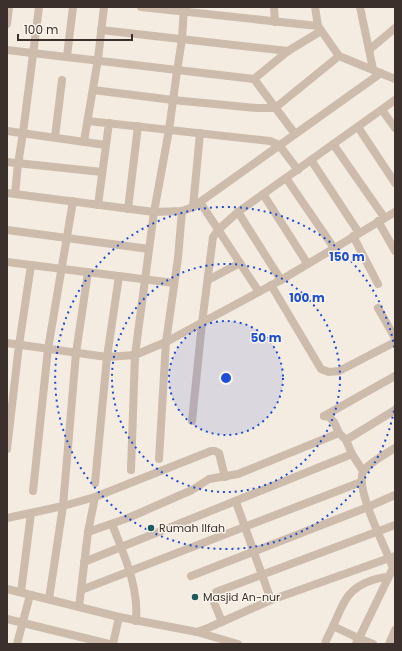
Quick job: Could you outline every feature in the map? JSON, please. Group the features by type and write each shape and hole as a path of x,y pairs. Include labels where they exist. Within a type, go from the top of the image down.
{"street":[{"path":"7,24 9,7"},
{"path":"39,7 23,133 11,194 154,212 182,211 196,204 381,73"},
{"path":"67,56 73,7"},
{"path":"84,141 98,59 104,7"},
{"path":"141,7 214,11 319,28"},
{"path":"274,7 275,22"},
{"path":"315,7 319,28 339,56 395,79"},
{"path":"360,7 373,70"},
{"path":"131,470 135,355 144,279 154,212 169,130 182,39 183,10"},
{"path":"7,50 98,59 177,71 254,79 319,28"},
{"path":"369,50 395,28"},
{"path":"101,30 288,51"},
{"path":"93,90 173,100 257,108 275,108 339,56"},
{"path":"254,79 295,134"},
{"path":"55,137 62,80"},
{"path":"192,421 202,323 213,238 218,230 238,212 395,100"},
{"path":"382,110 395,128"},
{"path":"88,121 270,141 279,145 298,170"},
{"path":"98,204 110,123"},
{"path":"128,209 138,126"},
{"path":"358,127 395,183"},
{"path":"7,131 106,145"},
{"path":"200,133 196,204 218,230 259,292"},
{"path":"333,144 381,219 395,250"},
{"path":"311,160 356,235 378,284"},
{"path":"7,162 102,172"},
{"path":"286,178 334,248"},
{"path":"263,194 307,263"},
{"path":"32,490 48,349 73,202"},
{"path":"159,459 166,342 178,258 182,211"},
{"path":"238,212 281,280"},
{"path":"7,343 107,357 135,355 166,342 281,280 307,263 395,212"},
{"path":"7,230 149,249"},
{"path":"7,262 174,283"},
{"path":"208,280 240,263"},
{"path":"7,449 19,344 31,265"},
{"path":"49,599 63,506 76,353 88,272"},
{"path":"95,483 107,357 119,276"},
{"path":"271,285 320,369 329,372 339,371 395,342"},
{"path":"378,308 395,338"},
{"path":"363,471 352,454 346,440 339,433 334,422 324,416 395,376"},
{"path":"346,440 395,410"},
{"path":"88,532 112,524 192,490 209,479 238,474 339,433"},
{"path":"357,641 392,568 392,557 377,533 368,507 361,482 363,471 395,448"},
{"path":"7,518 63,506 94,497 211,451 219,453 225,477"},
{"path":"84,562 352,454"},
{"path":"81,590 361,482"},
{"path":"190,576 395,496"},
{"path":"79,607 88,532 94,497"},
{"path":"236,502 271,600"},
{"path":"21,592 31,513"},
{"path":"112,524 130,571 137,610 136,621"},
{"path":"222,622 213,600 216,592 395,525"},
{"path":"197,632 271,600 392,557"},
{"path":"325,644 328,633 349,594 361,584 381,577 388,577"},
{"path":"7,590 21,592 119,618 197,632 238,644"},
{"path":"17,644 30,595"},
{"path":"113,644 119,618"},
{"path":"7,619 109,644"},
{"path":"333,626 357,641 373,644"},
{"path":"389,644 395,630"}],"place":[{"name":"Rumah Ilfah","path":"151,528"},
{"name":"Masjid An-nur","path":"195,597"}]}
